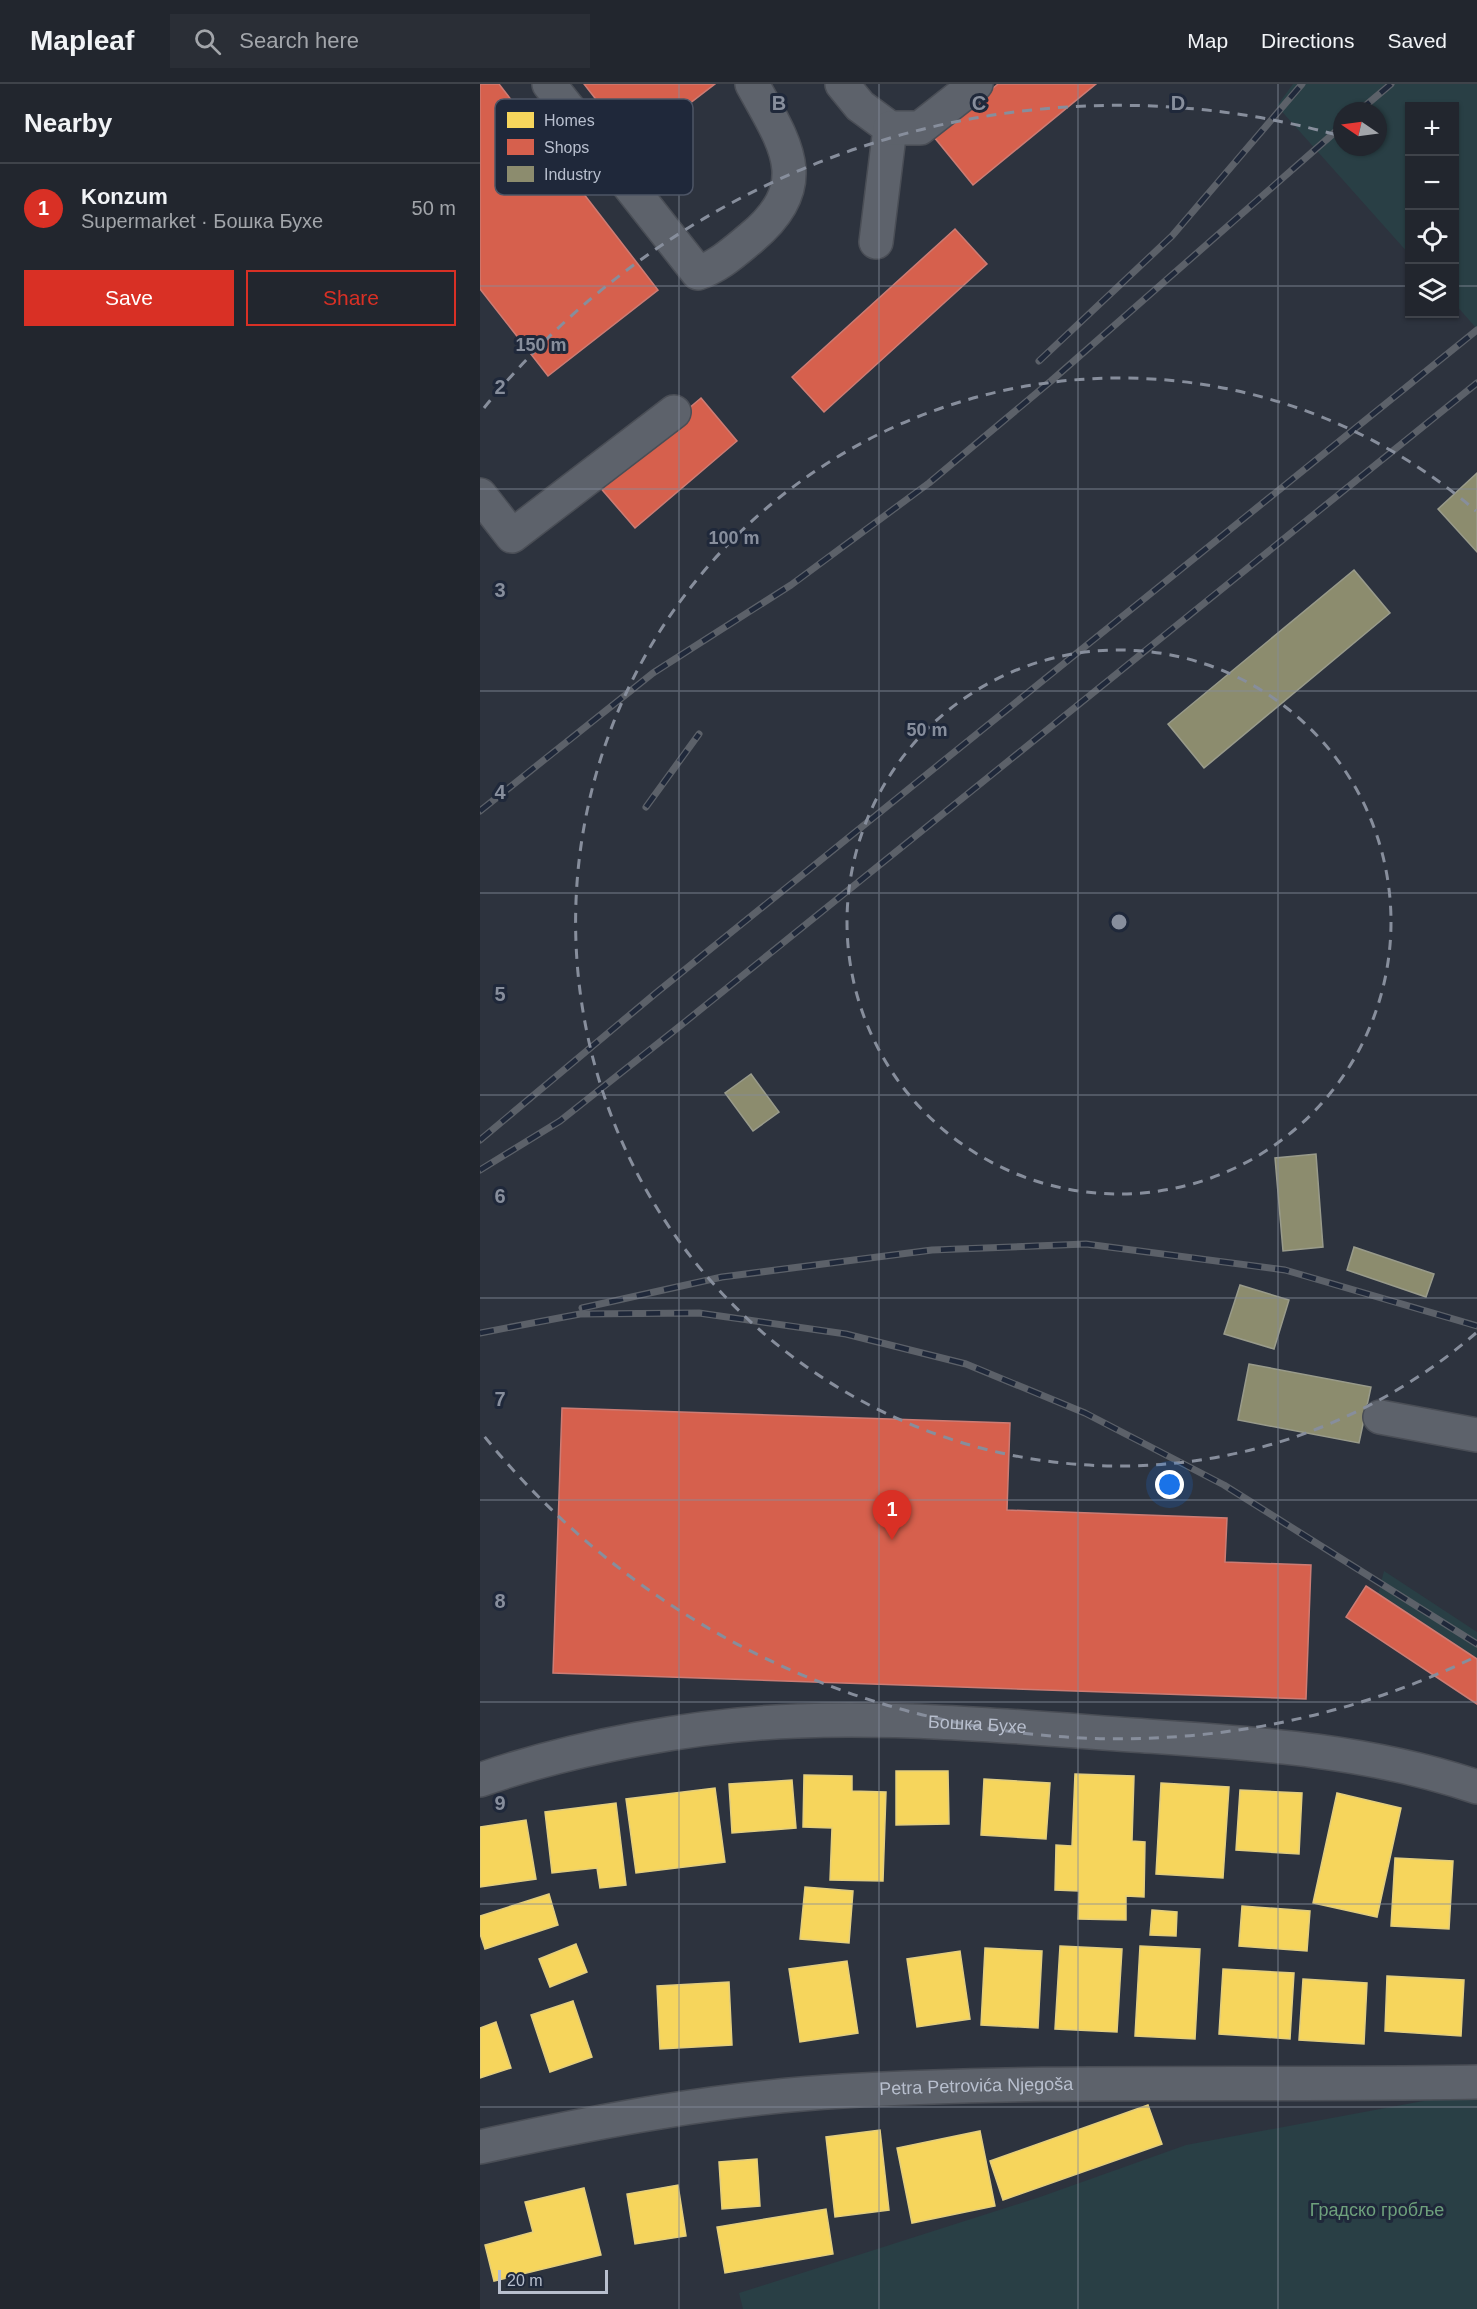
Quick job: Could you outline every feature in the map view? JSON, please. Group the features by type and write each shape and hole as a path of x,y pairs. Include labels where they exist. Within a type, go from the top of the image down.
{"street":[{"path":"549,84 561,99"},
{"path":"637,195 698,273 715,268 771,222 791,182 784,144 752,84"},
{"path":"842,84 860,106 890,128 920,128 976,84"},
{"path":"876,242 890,128"},
{"path":"480,495 512,536 674,412"},
{"path":"1380,1417 1477,1435"},
{"name":"Бошка Бухе","path":"480,1779 530,1762 719,1728 796,1721 891,1720 1190,1739 1323,1751 1433,1772 1477,1787"},
{"name":"Petra Petrovića Njegoša","path":"480,2147 666,2111 841,2091 1046,2085 1477,2082"}],"green space":[{"path":"1293,84 1477,84 1477,329 1459,309 1459,102 1405,102 1405,250 1277,106"},
{"path":"1384,1571 1477,1632 1477,1670 1376,1602"},
{"name":"Градско гробље","path":"1477,2091 1477,2309 743,2309 739,2293 1040,2197 1186,2145"}],"building: Homes":[{"path":"896,1771 948,1771 949,1824 896,1825"},
{"path":"1075,1774 1134,1776 1132,1841 1145,1842 1144,1897 1126,1896 1126,1920 1078,1919 1079,1891 1055,1890 1056,1845 1072,1846"},
{"path":"804,1775 852,1776 852,1791 886,1792 883,1881 830,1880 832,1828 803,1827"},
{"path":"984,1779 1050,1783 1046,1839 981,1835"},
{"path":"792,1780 796,1828 732,1833 729,1784"},
{"path":"1161,1783 1229,1787 1223,1878 1156,1874"},
{"path":"715,1788 725,1862 636,1873 626,1799"},
{"path":"1240,1790 1302,1793 1299,1854 1236,1850"},
{"path":"1337,1793 1401,1808 1377,1917 1313,1903"},
{"path":"616,1803 626,1885 600,1888 597,1868 552,1873 545,1812"},
{"path":"526,1820 536,1879 480,1887 480,1827"},
{"path":"1395,1858 1453,1861 1449,1929 1391,1926"},
{"path":"805,1887 853,1891 849,1943 800,1939"},
{"path":"549,1894 558,1925 485,1949 480,1934 480,1916"},
{"path":"1242,1906 1310,1911 1307,1951 1239,1946"},
{"path":"1152,1910 1177,1912 1176,1936 1150,1935"},
{"path":"576,1944 587,1972 550,1987 539,1959"},
{"path":"1060,1946 1122,1949 1117,2032 1055,2029"},
{"path":"1140,1946 1200,1949 1195,2039 1135,2036"},
{"path":"985,1948 1042,1951 1038,2028 981,2025"},
{"path":"960,1951 970,2019 917,2027 907,1959"},
{"path":"847,1961 858,2033 800,2042 789,1969"},
{"path":"1223,1969 1294,1973 1290,2039 1219,2034"},
{"path":"1387,1976 1464,1980 1461,2036 1385,2031"},
{"path":"1303,1979 1367,1983 1364,2044 1299,2040"},
{"path":"729,1982 732,2045 660,2049 657,1986"},
{"path":"573,2001 592,2057 550,2072 531,2015"},
{"path":"496,2022 511,2068 480,2078 480,2028"},
{"path":"1148,2105 1162,2144 1003,2200 990,2161"},
{"path":"880,2130 889,2210 835,2217 826,2137"},
{"path":"980,2131 995,2206 912,2223 897,2148"},
{"path":"757,2159 760,2206 722,2209 719,2162"},
{"path":"678,2185 686,2236 635,2244 627,2194"},
{"path":"584,2188 601,2255 494,2281 485,2245 533,2232 525,2202"},
{"path":"826,2209 833,2254 725,2273 717,2227"}],"building: Shops":[{"path":"480,84 499,84 511,99 495,99 495,195 585,195 658,290 548,376 480,289"},
{"path":"584,84 715,84 693,101 693,99 596,99"},
{"path":"998,84 1096,84 973,185 934,137"},
{"path":"955,229 987,264 824,412 792,377"},
{"path":"701,398 737,441 635,528 598,485"},
{"path":"562,1408 1010,1423 1007,1510 1227,1518 1225,1562 1311,1565 1306,1699 553,1673"},
{"path":"1366,1586 1477,1659 1477,1704 1346,1617"}],"building: Industry":[{"path":"1477,473 1477,552 1438,509"},
{"path":"1354,570 1390,613 1204,768 1168,724"},
{"path":"751,1074 779,1112 753,1131 725,1093"},
{"path":"1316,1154 1323,1247 1283,1251 1275,1158"},
{"path":"1354,1247 1434,1274 1426,1297 1347,1270"},
{"path":"1240,1285 1289,1300 1274,1349 1224,1334"},
{"path":"1249,1364 1371,1387 1359,1443 1238,1420"}],"railway":[{"path":"1039,361 1172,236 1302,84"},
{"path":"1370,102 1391,84"},
{"path":"480,811 653,673 791,585 929,483 1051,381 1333,134"},
{"path":"480,1140 656,993 1477,330"},
{"path":"480,1170 560,1121 1477,383"},
{"path":"646,807 699,734"},
{"path":"582,1308 722,1277 932,1250 1086,1244 1285,1270 1477,1326"},
{"path":"480,1333 580,1314 699,1313 846,1334 966,1364 1085,1413 1224,1485 1477,1644"}],"place":[{"name":"Konzum","path":"892,1540"}]}
